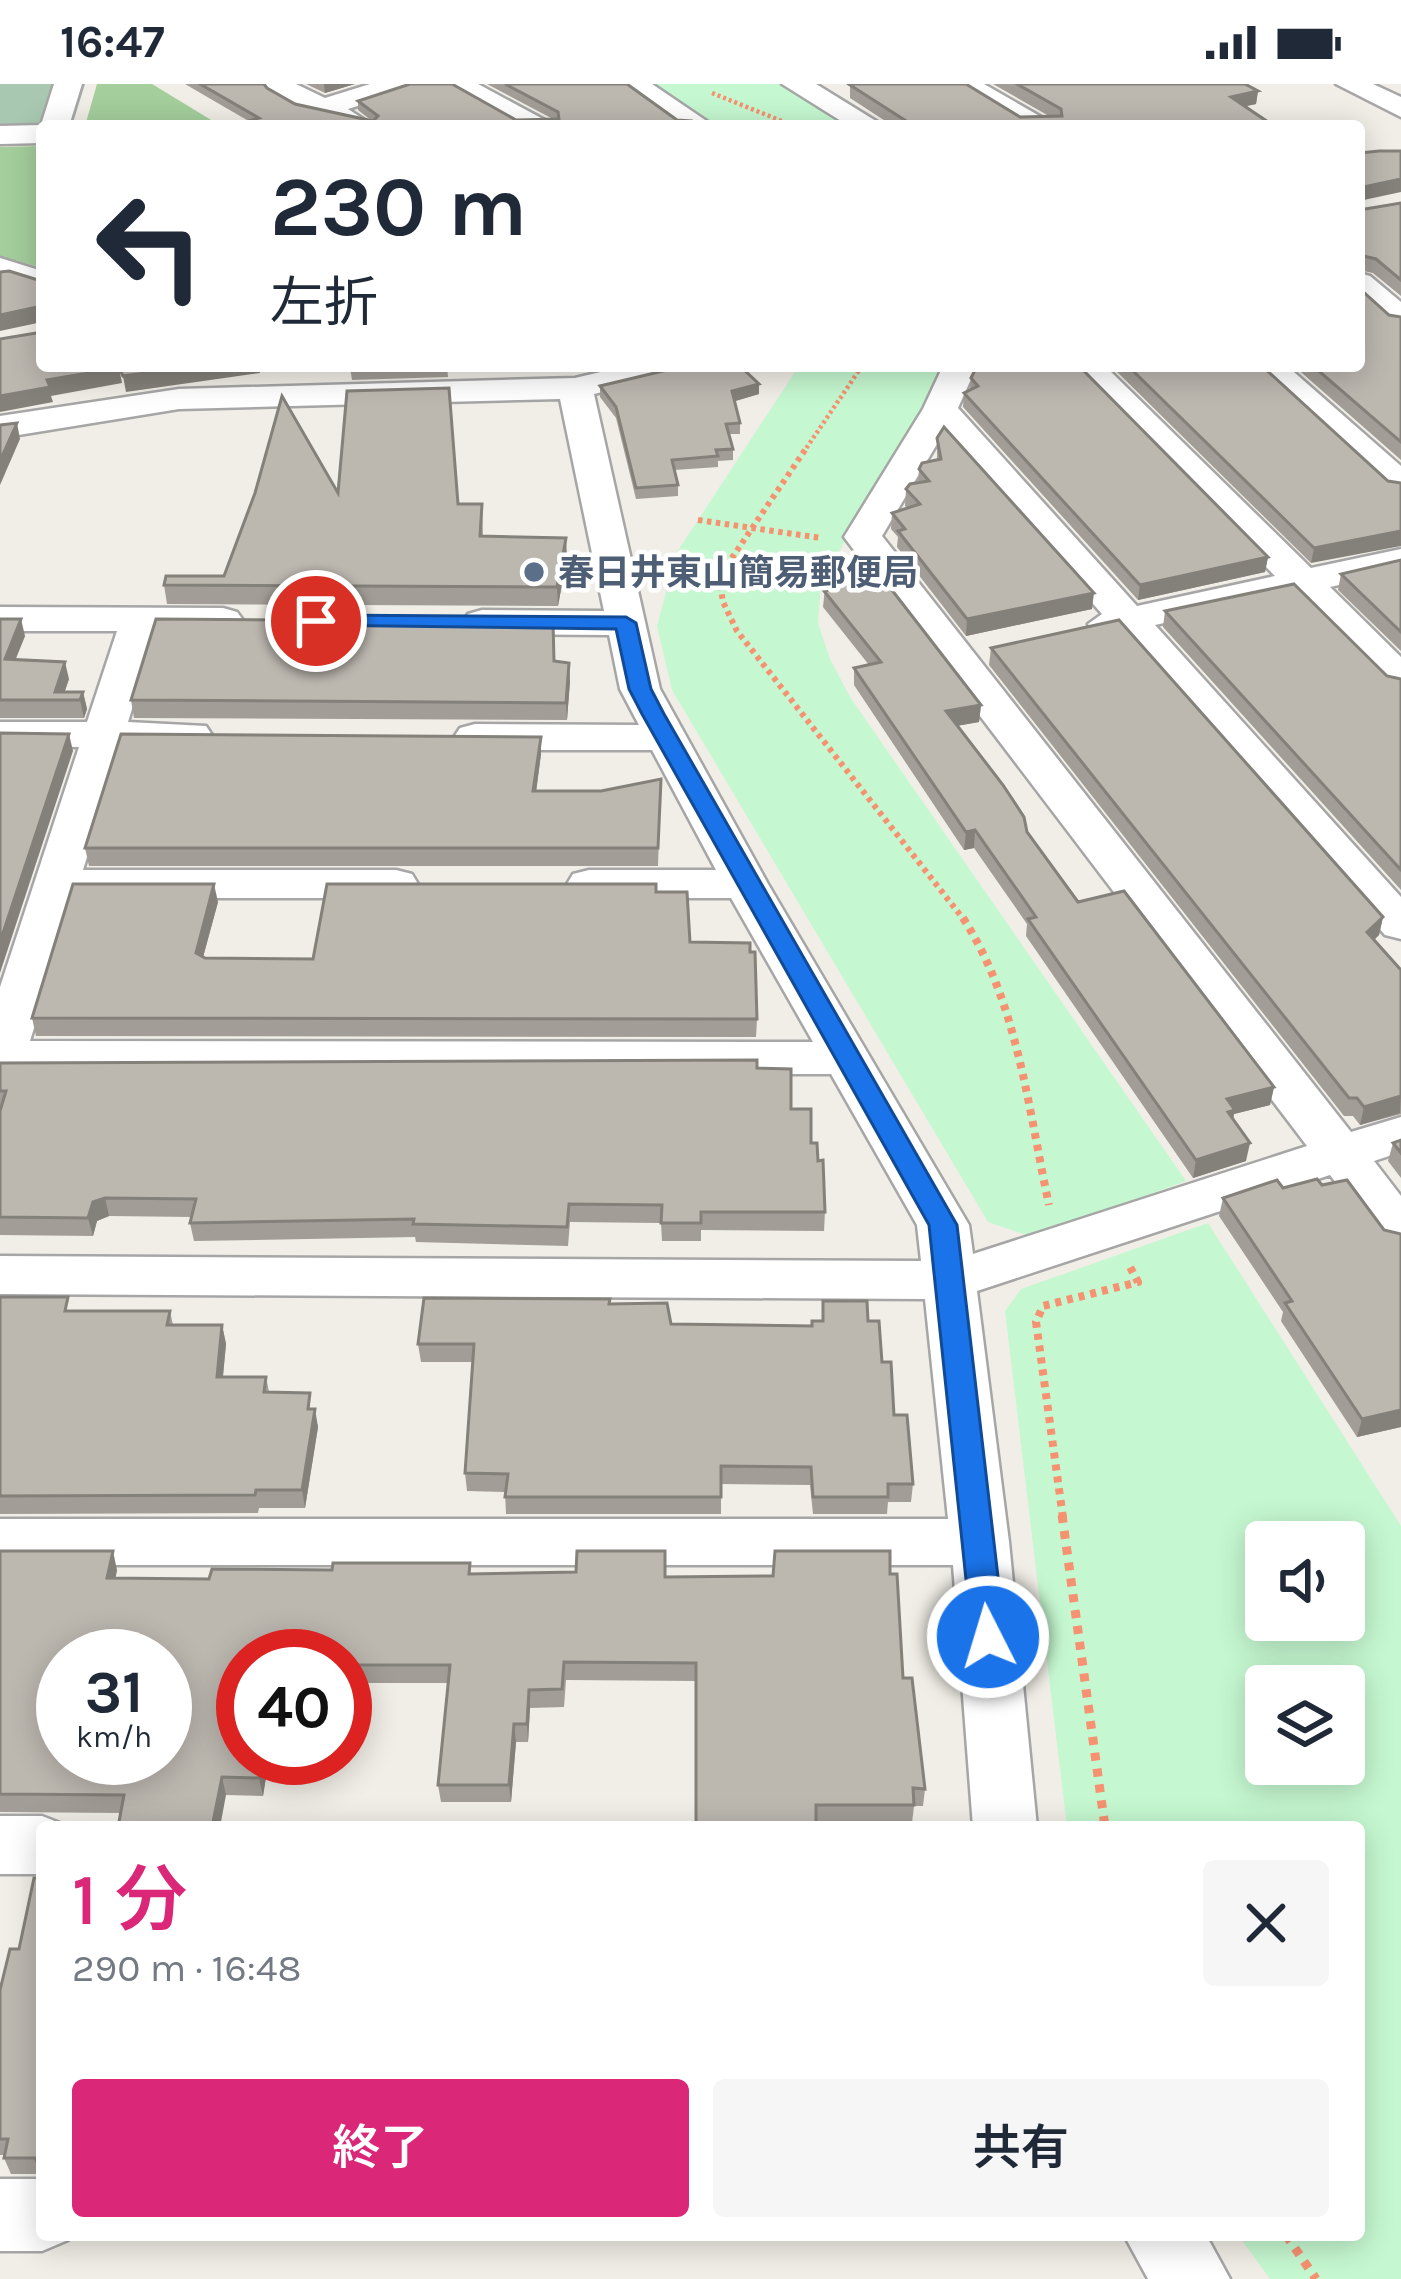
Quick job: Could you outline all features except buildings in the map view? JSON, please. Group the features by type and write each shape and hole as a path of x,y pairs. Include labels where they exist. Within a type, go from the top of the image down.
{"street":[{"path":"58,120 68,84"},
{"path":"274,84 346,120"},
{"path":"319,109 399,84"},
{"path":"456,84 530,120"},
{"path":"633,84 690,120"},
{"path":"796,84 859,120"},
{"path":"963,84 1032,120"},
{"path":"1350,84 1401,108"},
{"path":"0,135 36,134"},
{"path":"2,270 36,279"},
{"path":"1365,288 1401,319"},
{"path":"0,427 179,399 482,378 575,388 645,372"},
{"path":"957,372 863,537 977,651 1401,1232"},
{"path":"1092,372 1401,680"},
{"path":"1274,372 1401,485"},
{"path":"575,388 640,689 746,884 943,1225 980,1542 1004,1821"},
{"path":"940,409 1401,925"},
{"path":"1065,633 1401,560"},
{"path":"0,619 255,620"},
{"path":"140,620 1,1059 846,1058"},
{"path":"440,622 626,623"},
{"path":"0,734 220,735"},
{"path":"431,736 666,738"},
{"path":"54,884 436,884"},
{"path":"555,884 746,884"},
{"path":"0,1275 952,1280 1401,1133"},
{"path":"0,1542 980,1542"},
{"path":"0,1845 36,1845"},
{"path":"0,2215 36,2215"},
{"path":"1166,2241 1193,2279"}],"path":[{"path":"708,92 779,120"},
{"path":"858,372 719,577 723,602 737,631 953,903 980,946 1006,1004 1058,1249 1080,1297"},
{"path":"698,520 808,538 863,537"},
{"path":"1104,1821 1036,1322 1042,1306 1138,1282 1128,1268 1185,1250 1159,1214"},
{"path":"1290,2241 1316,2279"}],"green space":[{"path":"0,84 85,84 74,120 36,120 36,128 0,142"},
{"path":"97,84 152,84 211,120 87,120"},
{"path":"647,84 783,84 846,120 705,120"},
{"path":"36,146 36,266 0,256 0,147"},
{"path":"795,372 942,372 821,583 818,623 850,697 1186,1181 1032,1237 988,1222 672,690 657,626 677,552"},
{"path":"1208,1223 1401,1526 1401,2279 1270,2279 1242,2241 1365,2241 1365,1821 1066,1821 1005,1311 1021,1289"}],"place":[{"name":"春日井東山簡易郵便局","path":"534,572"}],"route":[{"path":"316,621 626,623 640,689 653,714 943,1225 988,1637"}]}
